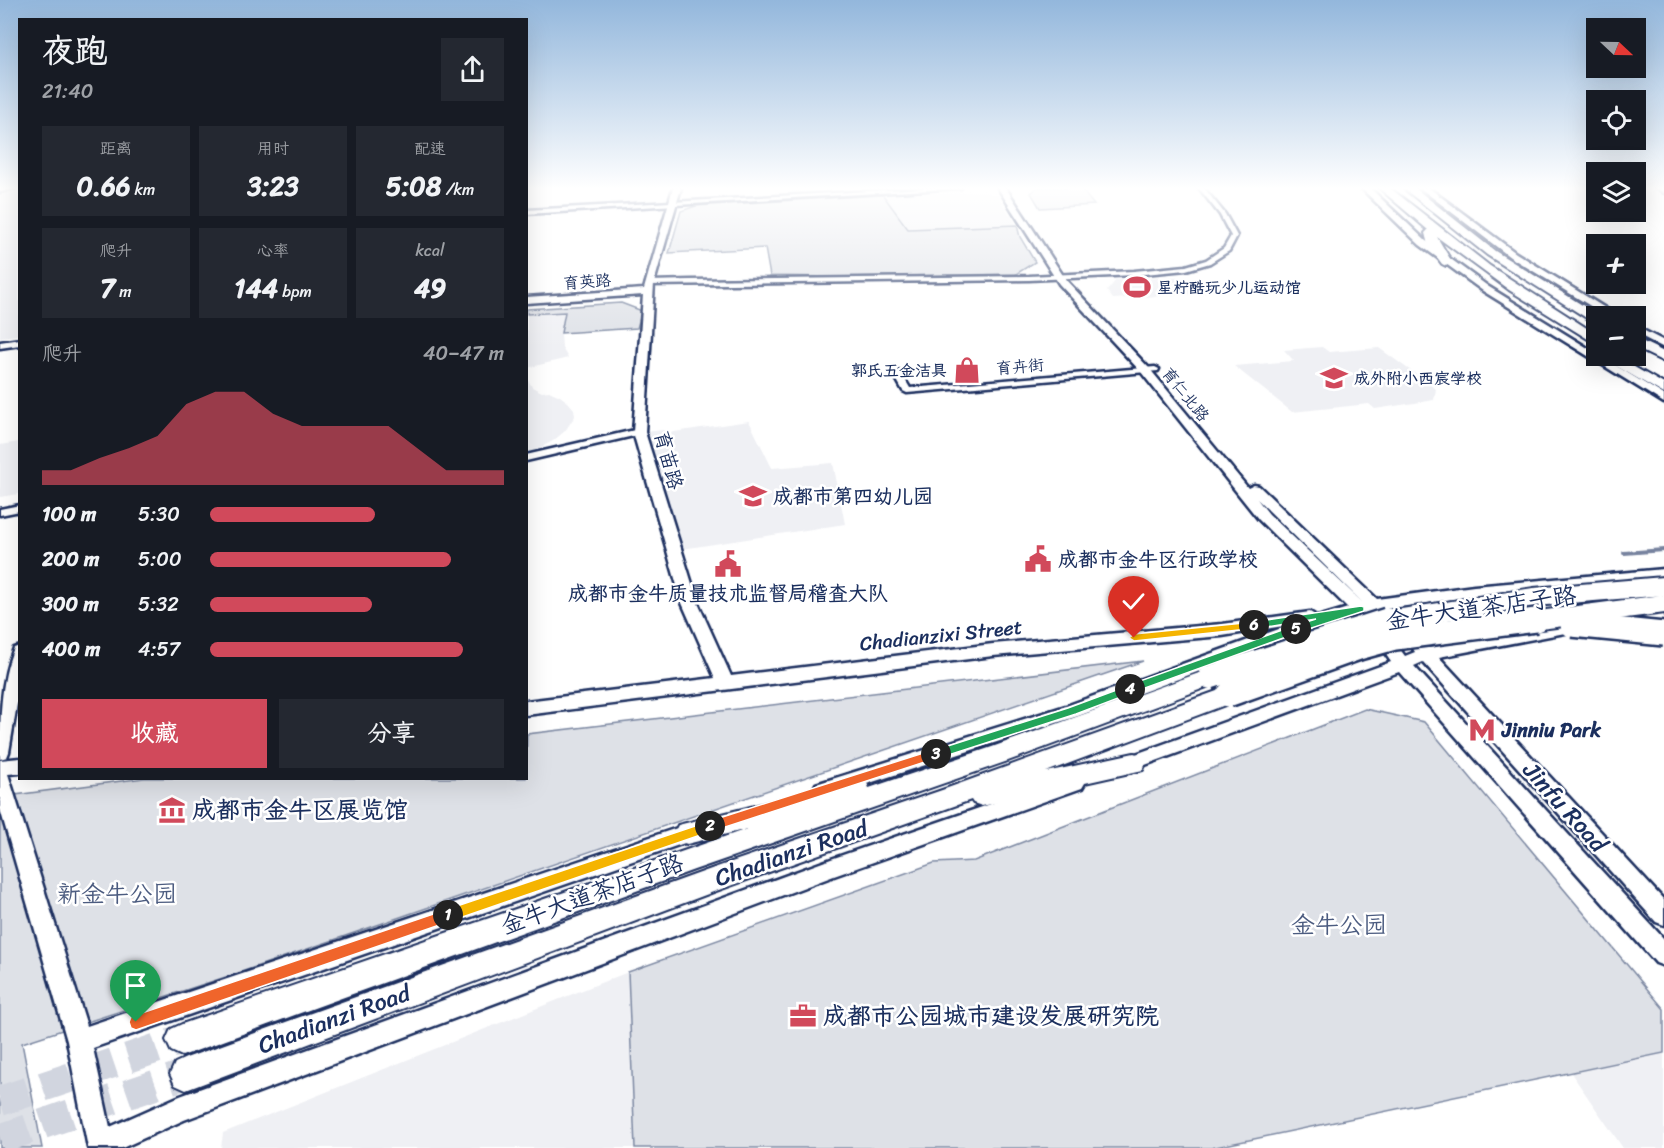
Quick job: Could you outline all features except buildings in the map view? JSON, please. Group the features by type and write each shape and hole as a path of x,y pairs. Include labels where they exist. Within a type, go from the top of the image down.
{"highway":[{"path":"1433,242 1446,262"},
{"path":"1448,242 1501,281 1586,334"},
{"path":"1476,242 1586,314"},
{"path":"1479,242 1588,306"},
{"path":"1501,281 1521,302 1536,313 1586,343"},
{"path":"1646,337 1664,347"},
{"path":"1646,348 1664,358"},
{"path":"1623,366 1664,390"},
{"path":"1640,366 1664,380"},
{"path":"1534,597 1580,581 1664,574"},
{"name":"金牛大道茶店子路","path":"1219,686 1376,622 1534,597 1664,586"},
{"name":"金牛大道茶店子路","path":"182,1040 694,858 1000,754 1219,686 1395,638 1664,604"},
{"path":"1512,623 1594,626 1664,634"},
{"name":"Chadianzi Road","path":"186,1074 703,884 906,813 1219,686"},
{"path":"687,833 1000,754"},
{"path":"906,813 1134,763"}],"main road":[{"name":"育苗路","path":"663,242 649,288 639,432 690,603 725,682"},
{"name":"育仁北路","path":"1040,242 1065,276 1062,282 1150,369 1264,517 1367,607"},
{"path":"1043,242 1065,276"},
{"path":"1421,242 1446,262 1533,320 1664,400"},
{"path":"1495,242 1597,306"},
{"name":"育英路","path":"528,300 649,288"},
{"path":"0,345 18,342"},
{"path":"78,1041 687,833 1072,711 1302,627 1367,607 1498,588 1664,574"},
{"name":"Jinfu Road","path":"1367,607 1426,654 1664,915"},
{"name":"Jinfu Road","path":"1367,607 1402,664 1664,955"},
{"name":"Chadianzixi Street","path":"528,708 993,650 1222,630 1367,607"},
{"path":"0,776 78,1041 99,1147 180,1109 820,872 1134,763 1426,654 1585,624 1664,616"},
{"path":"0,752 14,668 18,657"},
{"path":"0,767 18,765"}],"street":[{"name":"育英路","path":"649,288 777,279 842,282 1065,276 1186,268 1203,264 1225,252 1232,242"},
{"name":"育卉街","path":"897,373 907,391 1150,369"},
{"path":"528,458 639,432"},
{"path":"0,512 18,508"}],"shaded area":[{"path":"0,242 18,242 18,335 0,337"},
{"path":"1178,277 1194,281 1206,293 1113,299 1107,291 1116,280"},
{"path":"565,312 561,333 562,348 568,358 528,368 528,314"},
{"name":"成外附小西宸学校","path":"1322,347 1329,352 1379,348 1436,389 1434,400 1375,409 1369,404 1292,412 1234,366 1294,361 1284,350"},
{"path":"528,380 532,387 560,396 574,409 575,416 565,431 553,441 528,454"},
{"name":"成都市第四幼儿园","path":"749,421 772,468 833,463 845,524 682,549 645,432 663,430 667,433"},
{"path":"18,442 18,494 0,497 0,445"},
{"path":"628,972 635,1148 221,1148 223,1133"},
{"path":"1664,1053 1664,1148 1623,1148 1571,1073"}],"green space":[{"path":"672,242 1023,242 1035,262 1016,274 770,276 765,248 669,253"},
{"path":"621,303 642,311 637,328 561,333 565,312 528,314 528,309"},
{"name":"新金牛公园","path":"1143,661 238,973 22,1043 42,1148 0,1148 0,797 129,780 528,780 528,734"},
{"name":"金牛公园","path":"1365,709 1424,722 1664,1009 1664,1053 1211,1148 635,1148 628,972 934,863 974,861"}],"waterway":[{"path":"1624,553 1664,550"}],"tunnel":[{"path":"0,1101 182,1040"},
{"path":"0,1139 186,1074"}],"place":[{"name":"星柠酷玩少儿运动馆","path":"1137,287"},
{"name":"郭氏五金洁具","path":"967,370"},
{"name":"成外附小西宸学校","path":"1334,378"},
{"name":"成都市第四幼儿园","path":"753,496"},
{"name":"成都市金牛区行政学校","path":"1038,559"},
{"name":"成都市金牛质量技术监督局稽查大队","path":"728,564"},
{"name":"Jinniu Park","path":"1482,730"},
{"name":"成都市金牛区展览馆","path":"172,810"},
{"name":"成都市公园城市建设发展研究院","path":"803,1016"}],"route":[{"path":"136,1022 687,833 1072,711 1302,627 1361,609 1222,630 1134,638"}]}
